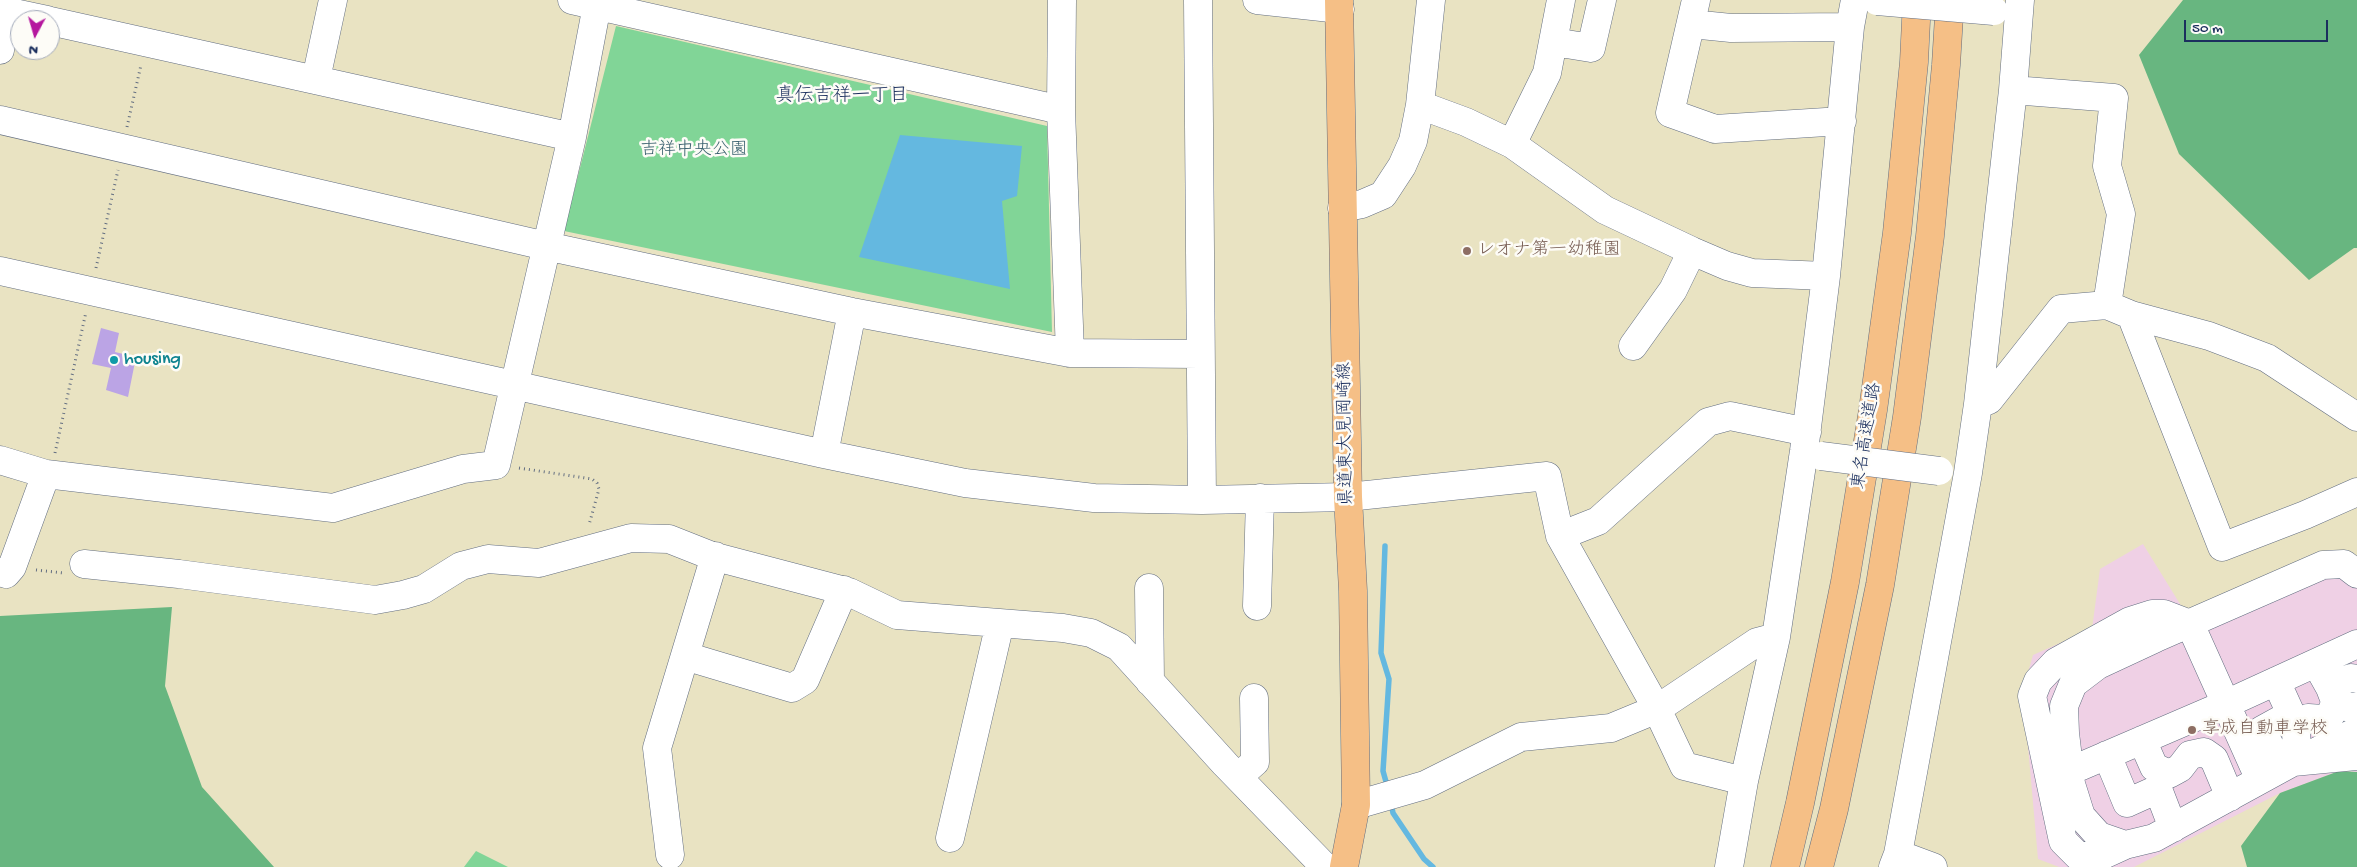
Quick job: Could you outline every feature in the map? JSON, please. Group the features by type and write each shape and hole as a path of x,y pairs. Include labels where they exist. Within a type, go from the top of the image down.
{"main road":[{"name":"東名高速道路","path":"1785,867 1845,582 1873,410 1897,233 1914,62 1917,0"},
{"name":"東名高速道路","path":"1819,867 1834,809 1880,585 1907,417 1930,236 1946,65 1950,0"},
{"name":"県道東大見岡崎線","path":"1340,4 1342,208 1348,496 1353,591 1356,805 1344,867"}],"street":[{"path":"316,79 333,0"},
{"path":"1062,0 1061,110 1070,353"},
{"path":"1198,0 1202,500"},
{"path":"1342,208 1362,204 1383,195 1402,166 1413,142 1420,105 1431,0"},
{"path":"1512,144 1547,73 1561,0"},
{"path":"1554,42 1591,48 1602,0"},
{"path":"1265,1 1340,4"},
{"path":"0,460 46,474 333,508 463,469 496,465 572,137 589,2 1061,110"},
{"path":"0,50 6,5 20,10"},
{"path":"1729,867 1744,781 1776,637 1810,446 1842,122 1859,7"},
{"path":"1842,122 1715,129 1670,113 1694,12 1731,28 1859,7 2011,9 2013,90 1978,404 1968,473 1895,860 1933,867"},
{"path":"60,22 572,137"},
{"path":"2013,90 2114,98 2107,166 2121,214 2119,310 2222,547 2305,515 2357,492"},
{"path":"1420,105 1466,122 1512,144 1605,210 1727,266 1752,273 1826,276"},
{"path":"0,120 546,246 852,312 1070,353 1200,354"},
{"path":"1633,346 1673,290 1692,251"},
{"path":"0,271 824,454 965,483 1094,498 1202,500 1348,496 1547,476 1560,536 1658,709 1684,766 1744,781"},
{"path":"1978,404 1989,400 2061,309 2119,310 2209,336 2267,358 2357,417"},
{"path":"824,454 852,312"},
{"path":"1560,536 1598,521 1708,422 1730,416 1810,446 1939,471 1968,473"},
{"path":"6,569 46,474"},
{"path":"1257,606 1260,498"},
{"path":"84,564 179,574 375,600 403,595 424,588 461,566 488,559 540,563 631,538 669,539 715,556 844,590 898,615 1000,623 1091,633 1119,647 1238,777 1325,867"},
{"path":"670,855 657,748 715,556"},
{"path":"2125,845 2100,836 2081,816 2070,771 2064,733 2064,706 2073,684 2098,665 2323,565 2344,564 2357,574"},
{"path":"1149,588 1150,682"},
{"path":"685,656 792,688 805,680 844,590"},
{"path":"2280,770 2226,704 2190,624 2164,614 2152,614 2130,621 2056,662 2038,681 2032,696 2063,841 2078,856 2101,856 2125,845 2154,838 2357,731"},
{"path":"950,838 1000,623"},
{"path":"1356,805 1425,785 1521,737 1611,728 1658,709 1757,642 1776,637"},
{"path":"2070,771 2226,704 2338,653"},
{"path":"2280,770 2300,722 2308,718 2323,719 2332,713 2335,701 2330,688 2338,653"},
{"path":"2338,653 2352,679 2338,685 2338,700 2345,707 2357,707"},
{"path":"2276,681 2291,714 2262,730 2280,770"},
{"path":"1238,777 1255,762 1254,698"},
{"path":"2142,740 2154,767 2169,774 2180,768 2190,755 2204,752 2214,759 2230,797"},
{"path":"2108,755 2127,803 2158,790 2173,828"},
{"path":"2280,770 2357,756"}],"path":[{"path":"46,474 54,456 86,311"},
{"path":"496,465 592,479 597,483 599,489 582,552"},
{"path":"6,569 69,574 84,564"}],"shaded area":[{"name":"享成自動車学校","path":"2143,544 2188,617 2350,551 2357,560 2357,772 2339,771 2280,793 2134,867 2059,867 2038,859 2023,690 2033,655 2092,629 2100,569"}],"green space":[{"path":"2183,0 2357,0 2357,248 2354,248 2309,280 2179,154 2139,55"},
{"name":"吉祥中央公園","path":"616,26 1047,126 1052,332 564,231"},
{"path":"172,607 165,686 202,787 274,867 0,867 0,616"},
{"path":"2339,771 2357,772 2357,867 2247,867 2241,846 2280,793"},
{"path":"476,851 508,867 464,867"}],"water":[{"path":"900,135 1022,146 1017,196 1002,201 1010,289 859,257"}],"building":[{"name":"housing","path":"101,328 119,333 115,352 136,357 128,397 106,390 111,368 92,364"}],"waterway":[{"path":"1385,546 1381,653 1389,679 1383,771 1388,789"},
{"path":"1391,803 1393,813 1424,859 1433,867"}],"place":[{"name":"レオナ第一幼稚園","path":"1467,251"},
{"name":"housing","path":"114,360"},
{"name":"享成自動車学校","path":"2192,730"}],"district":[{"name":"真伝吉祥一丁目","path":"842,97"}]}
